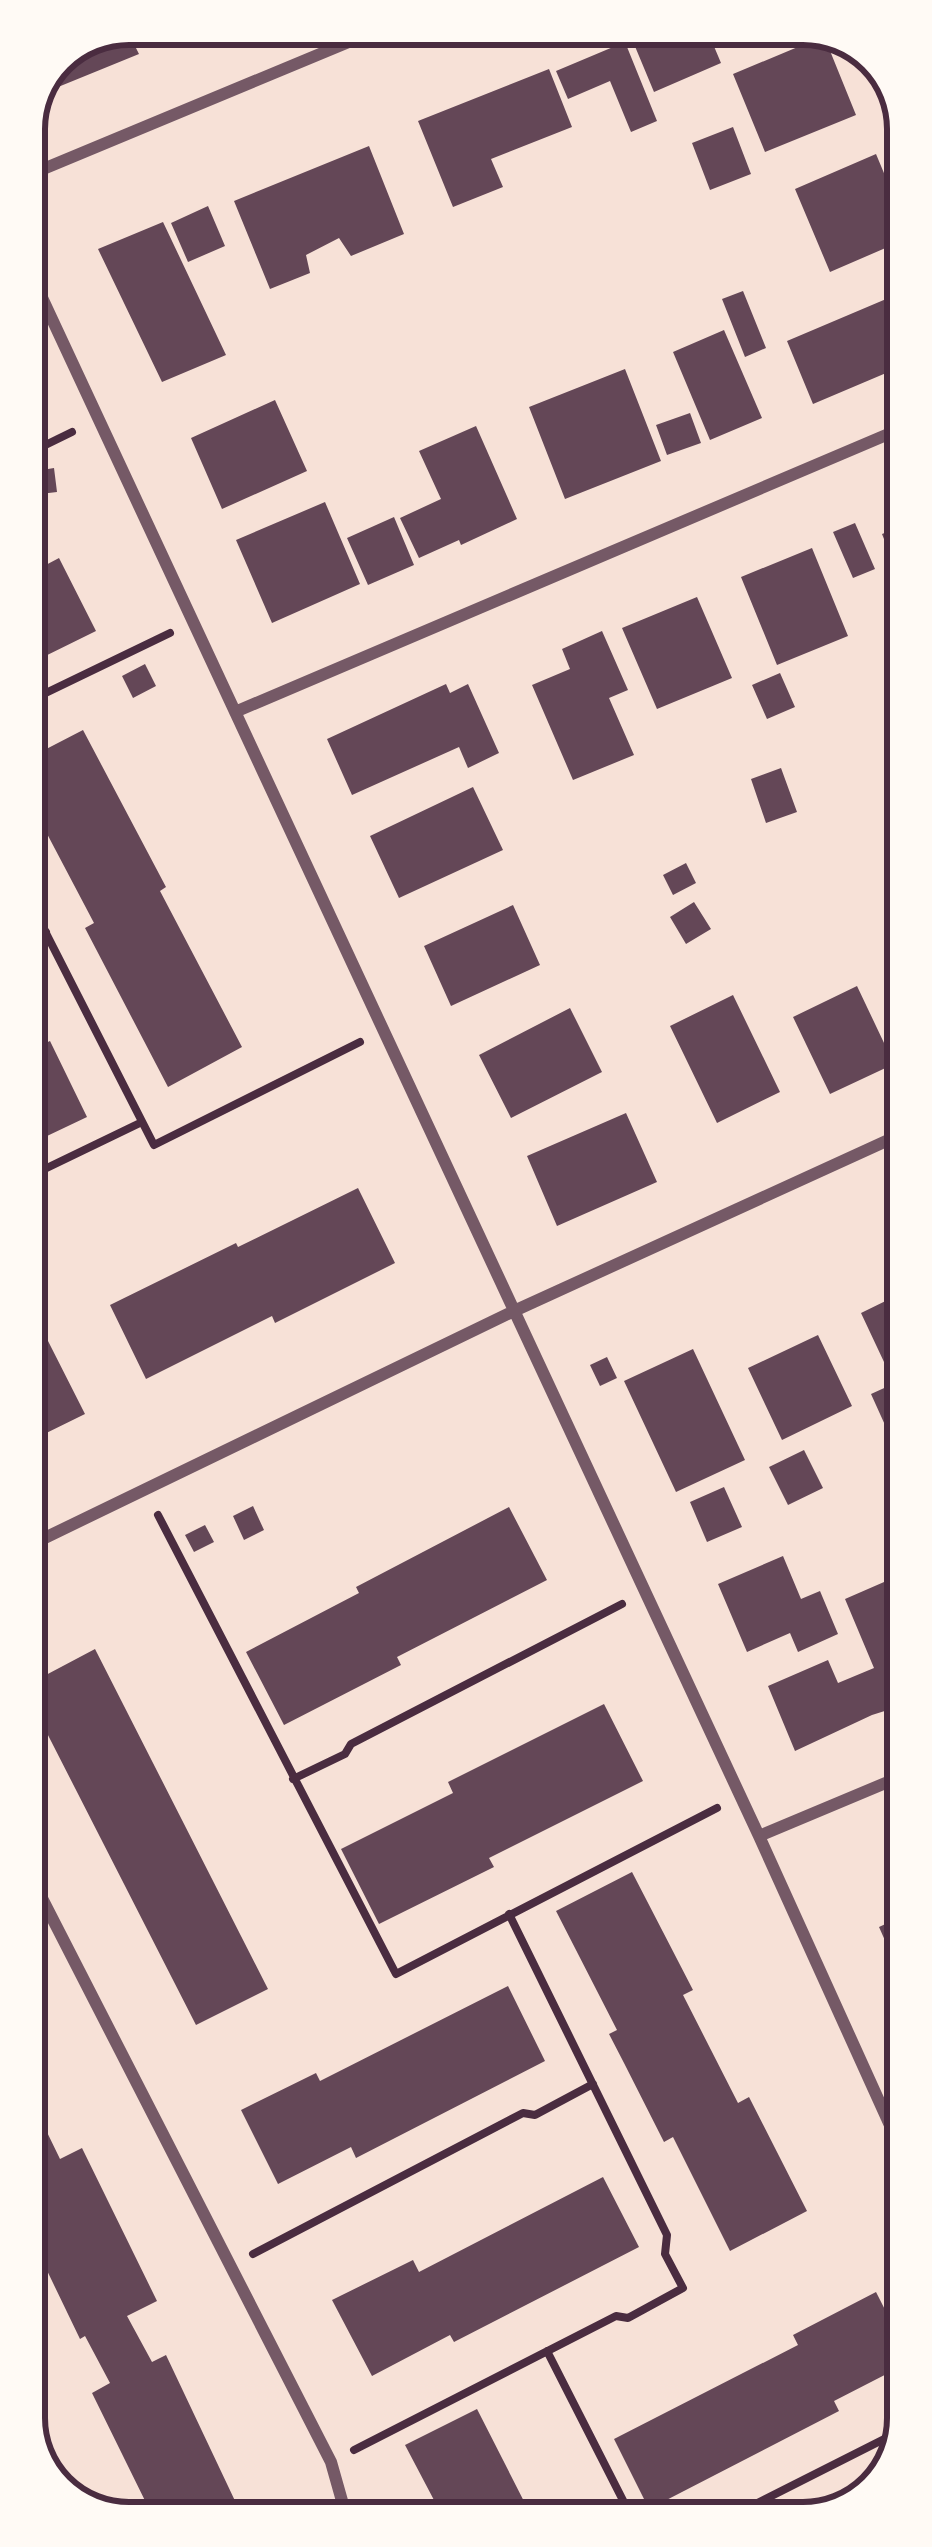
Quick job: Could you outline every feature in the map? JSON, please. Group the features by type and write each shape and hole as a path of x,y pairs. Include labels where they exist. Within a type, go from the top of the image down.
{"street":[{"path":"45,168 341,45"},
{"path":"45,304 887,2119"},
{"path":"235,712 887,436"},
{"path":"45,1538 514,1311 887,1141"},
{"path":"759,1836 887,1782"},
{"path":"45,1904 331,2462 342,2502"}],"path":[{"path":"45,445 99,418"},
{"path":"45,693 194,622"},
{"path":"46,932 154,1145 384,1031"},
{"path":"45,1169 142,1121"},
{"path":"145,1490 396,1974 740,1796"},
{"path":"293,1779 345,1754 351,1744 645,1593"},
{"path":"331,2462 616,2316 628,2318 682,2288 664,2254 667,2235 509,1914"},
{"path":"230,2266 523,2113 535,2115 593,2084"},
{"path":"548,2351 624,2502"},
{"path":"760,2502 884,2439"}],"building":[{"path":"143,45 136,48 139,54 56,88 82,59 97,51"},
{"path":"626,45 657,121 631,132 610,81 568,99 556,71"},
{"path":"634,45 713,45 721,63 654,92"},
{"path":"802,45 829,49 856,115 765,152 733,74"},
{"path":"549,69 572,127 491,159 503,187 453,207 418,121"},
{"path":"733,127 751,174 710,190 692,143"},
{"path":"369,146 404,234 351,256 339,238 306,255 310,273 270,289 234,201"},
{"path":"876,154 887,180 887,247 830,272 795,189"},
{"path":"208,206 225,246 188,262 171,223"},
{"path":"163,222 226,355 162,382 98,249"},
{"path":"743,291 766,348 745,357 722,299"},
{"path":"887,299 887,373 813,404 787,341"},
{"path":"724,330 762,418 710,440 673,352"},
{"path":"625,369 661,461 565,499 529,407"},
{"path":"275,400 307,471 222,509 191,438"},
{"path":"690,413 701,443 667,455 656,425"},
{"path":"476,426 517,519 419,558 400,518 441,499 419,451"},
{"path":"54,468 57,492 45,493 45,470"},
{"path":"325,502 360,584 272,623 236,540"},
{"path":"394,517 414,565 368,585 347,538"},
{"path":"855,523 875,569 853,578 833,532"},
{"path":"812,548 848,636 777,665 741,577"},
{"path":"59,558 96,631 45,656 45,565"},
{"path":"697,597 732,678 657,709 622,628"},
{"path":"602,631 628,690 609,698 634,755 573,780 532,685 570,669 562,649"},
{"path":"145,664 156,686 133,698 122,676"},
{"path":"780,673 795,707 767,719 752,685"},
{"path":"446,684 450,693 468,684 499,753 468,768 459,747 352,795 327,739"},
{"path":"83,730 166,887 160,891 242,1047 168,1087 85,928 94,923 45,830 45,750"},
{"path":"781,768 797,812 766,823 751,779"},
{"path":"473,787 503,850 399,898 370,836"},
{"path":"686,863 696,883 673,895 663,875"},
{"path":"694,902 711,929 686,944 670,917"},
{"path":"513,905 540,965 451,1006 424,946"},
{"path":"857,986 887,1049 887,1067 830,1094 793,1017"},
{"path":"733,995 780,1092 717,1123 670,1026"},
{"path":"570,1008 602,1072 511,1118 479,1055"},
{"path":"50,1041 87,1117 45,1137 45,1043"},
{"path":"626,1113 657,1182 557,1226 527,1156"},
{"path":"358,1188 395,1263 275,1323 272,1316 146,1379 110,1305"},
{"path":"887,1300 887,1368 861,1313"},
{"path":"818,1335 852,1406 782,1440 748,1368"},
{"path":"45,1340 85,1414 45,1434"},
{"path":"693,1349 745,1460 676,1492 624,1381"},
{"path":"607,1357 617,1378 600,1386 590,1365"},
{"path":"887,1387 887,1429 871,1394"},
{"path":"804,1450 823,1488 788,1505 769,1467"},
{"path":"724,1487 742,1527 707,1542 690,1502"},
{"path":"253,1506 264,1530 244,1540 233,1516"},
{"path":"509,1507 547,1580 397,1657 401,1665 284,1725 246,1652 359,1593 356,1587"},
{"path":"205,1525 214,1542 194,1552 185,1535"},
{"path":"783,1556 801,1599 820,1591 838,1634 798,1652 790,1633 747,1652 718,1584"},
{"path":"887,1581 887,1710 795,1751 768,1686 828,1660 838,1683 874,1668 845,1599"},
{"path":"95,1649 268,1989 196,2025 45,1729 45,1675"},
{"path":"604,1704 643,1781 489,1858 494,1867 379,1924 341,1849 453,1793 448,1782"},
{"path":"632,1872 693,1990 683,1995 738,2103 749,2097 807,2211 730,2251 673,2137 664,2142 609,2034 617,2030 556,1911"},
{"path":"508,1986 545,2061 356,2158 351,2147 278,2184 241,2110 316,2073 320,2081"},
{"path":"45,2128 60,2159 82,2148 157,2301 127,2316 152,2362 166,2355 236,2502 146,2502 92,2393 110,2383 85,2336 80,2339 45,2266"},
{"path":"603,2177 639,2247 454,2342 450,2335 372,2376 332,2300 413,2260 419,2272"},
{"path":"876,2292 887,2314 887,2374 834,2401 839,2411 663,2502 646,2502 614,2439 798,2345 793,2335"},
{"path":"477,2409 524,2502 435,2502 405,2445"}]}
